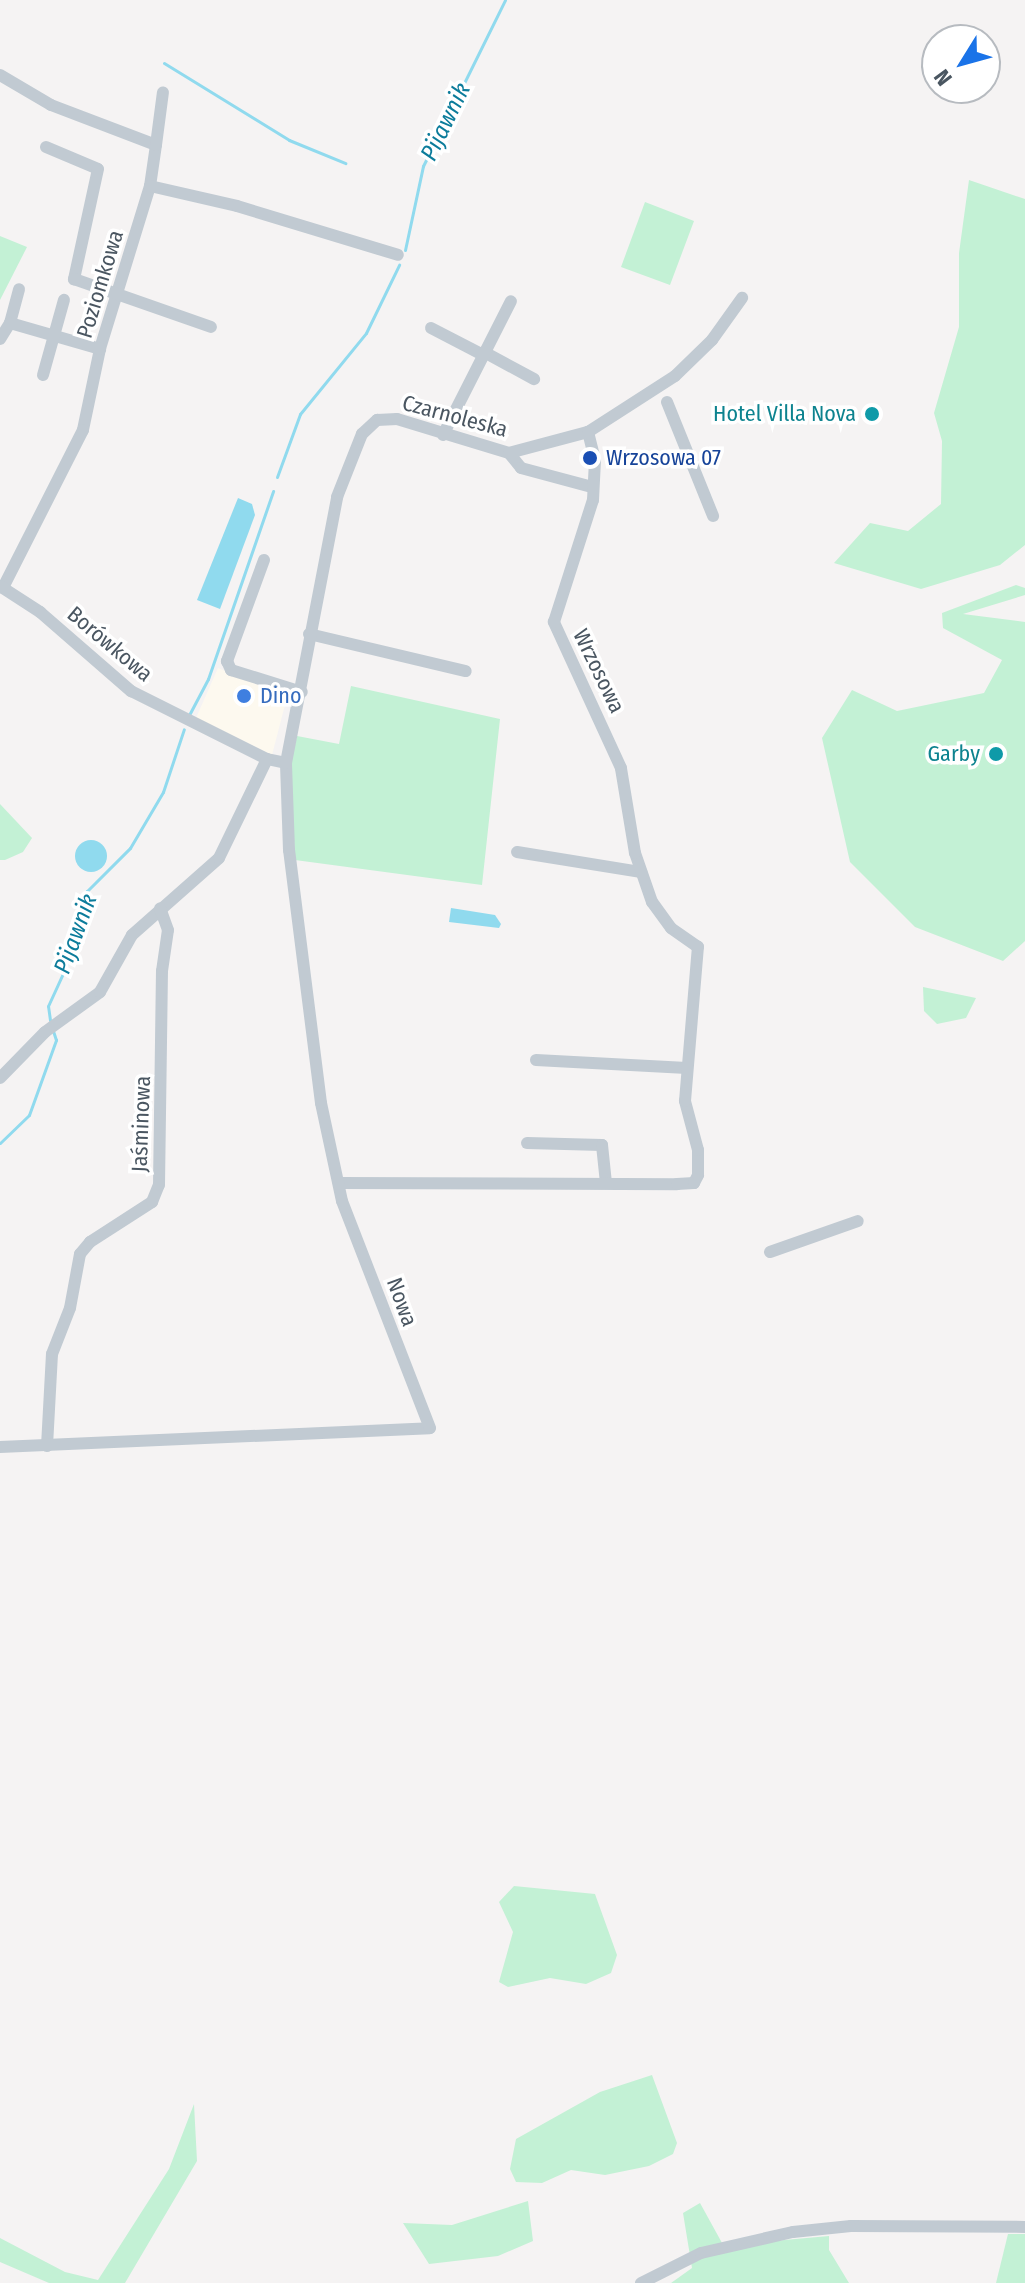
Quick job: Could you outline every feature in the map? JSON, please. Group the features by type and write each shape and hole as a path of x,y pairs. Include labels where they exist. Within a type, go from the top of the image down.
{"street":[{"path":"0,75 51,105 156,145"},
{"name":"Poziomkowa","path":"2,587 83,430 100,349 150,186 163,92"},
{"path":"46,147 98,169 72,270 82,284 211,327"},
{"path":"150,186 398,255"},
{"path":"0,339 10,323 19,289"},
{"name":"Czarnoleska","path":"286,763 337,497 362,434 386,418 509,453 588,432 675,376 712,340 742,298"},
{"path":"43,375 64,300"},
{"path":"443,435 511,301"},
{"path":"10,323 100,349"},
{"path":"431,328 534,379"},
{"path":"667,402 713,516"},
{"name":"Wrzosowa","path":"339,1183 606,1183 696,1179 698,1150 685,1111 698,947 658,914 641,872 621,768 554,622 593,500 595,460 588,432"},
{"path":"509,453 521,468 592,487"},
{"path":"264,560 227,661 231,670 302,692"},
{"name":"Borówkowa","path":"2,587 40,612 131,691 267,759 286,763"},
{"path":"309,634 466,671"},
{"path":"0,1078 45,1032 100,992 132,935 219,858 267,759"},
{"name":"Nowa","path":"0,1447 430,1428 339,1183 321,1103 288,836 286,763"},
{"path":"517,852 641,872"},
{"name":"Jaśminowa","path":"47,1446 52,1354 70,1308 80,1254 90,1242 152,1202 159,1185 162,971 168,930 160,908"},
{"path":"536,1060 687,1068"},
{"path":"527,1143 602,1145 606,1183"},
{"path":"770,1252 858,1221"},
{"path":"641,2283 701,2253 780,2234 851,2226 1020,2227"}],"shaded area":[{"path":"218,668 287,697 272,755 196,718"}],"green space":[{"path":"969,180 1025,199 1025,545 1000,565 921,589 834,563 870,523 908,531 941,504 942,441 934,413 959,327 959,253"},
{"path":"645,202 694,221 670,285 621,267"},
{"path":"0,236 27,247 0,300"},
{"path":"1016,585 1025,588 1025,595 963,614 1025,622 1025,941 1003,961 915,927 850,862 822,738 852,690 897,711 984,693 1002,660 943,628 942,613"},
{"path":"351,686 500,719 482,885 295,860 290,765 297,736 339,744"},
{"path":"0,804 32,838 23,852 5,860 0,860"},
{"path":"923,987 976,998 966,1018 937,1024 924,1011"},
{"path":"514,1886 595,1894 617,1955 611,1973 586,1984 550,1978 508,1987 499,1982 513,1932 499,1902"},
{"path":"652,2075 677,2143 673,2154 649,2166 605,2175 571,2170 542,2183 516,2182 510,2169 516,2139 600,2092"},
{"path":"194,2104 197,2161 125,2283 49,2283 0,2262 0,2238 65,2272 98,2280 169,2169"},
{"path":"528,2201 533,2241 498,2256 429,2264 403,2223 452,2225"},
{"path":"700,2203 727,2252 761,2242 829,2236 829,2250 849,2283 671,2283 692,2268 683,2213"},
{"path":"1008,2234 1025,2234 1025,2283 996,2283"}],"water":[{"path":"238,498 252,504 255,515 220,609 197,600"},
{"path":"91,840 103,844 107,856 103,868 91,872 79,868 75,856 79,844"},
{"path":"451,908 495,915 501,924 499,928 449,922"}],"waterway":[{"name":"Pijawnik","path":"405,250 423,166 505,0"},
{"path":"164,63 289,140 345,163"},
{"name":"Pijawnik","path":"277,477 300,414 366,333 399,265"},
{"name":"Pijawnik","path":"189,715 208,679 273,491"},
{"name":"Pijawnik","path":"50,1020 48,1006 85,925 87,891 130,848 163,792 184,729"},
{"name":"Pijawnik","path":"0,1143 29,1115 56,1040 53,1031"}],"place":[{"name":"Hotel Villa Nova","path":"872,414"},
{"name":"Wrzosowa 07","path":"590,458"},
{"name":"Dino","path":"244,696"},
{"name":"Garby","path":"996,754"}]}
